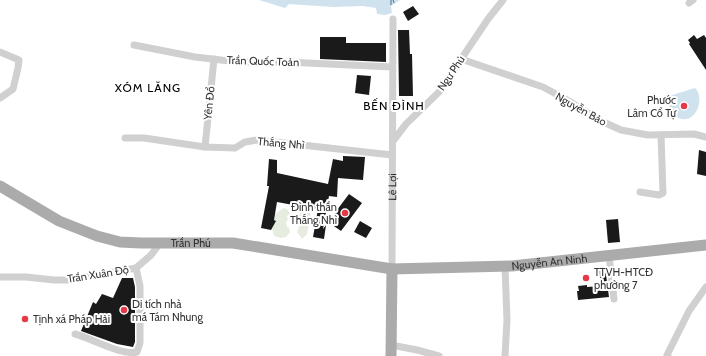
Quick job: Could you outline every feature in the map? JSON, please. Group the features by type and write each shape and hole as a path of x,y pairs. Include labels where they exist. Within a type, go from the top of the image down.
{"main road":[{"name":"Trần Phú","path":"0,186 59,221 97,236 120,242 233,243 392,269"},
{"name":"Nguyễn An Ninh","path":"392,269 505,266 706,245"},
{"name":"Lê Lợi","path":"391,351 392,269"}],"street":[{"name":"Ngư Phủ","path":"392,141 406,124 439,92 488,19 503,0"},
{"name":"Lê Lợi","path":"392,269 393,19"},
{"name":"Trần Quốc Toản","path":"134,45 195,57 238,62 286,62 392,67"},
{"path":"0,52 19,60 13,89 0,98"},
{"name":"Yên Đổ","path":"205,147 214,59"},
{"name":"Nguyễn Bảo","path":"461,59 543,87 599,120 621,130 648,135 694,134 706,137"},
{"path":"640,192 659,195 663,193 662,135"},
{"name":"Thắng Nhì","path":"125,138 144,138 205,147 235,148 245,142 257,140 392,155"},
{"name":"Trần Xuân Độ","path":"0,277 70,280 136,268 151,255 161,242"},
{"path":"609,255 614,299"},
{"path":"505,266 507,326 505,356"},
{"path":"75,334 115,350 134,354 137,352 140,343 140,286 136,268"},
{"path":"668,356 667,355 689,311 706,287"},
{"path":"391,351 416,350 439,356"}],"shaded area":[{"path":"304,207 311,212 307,234 302,239 297,232 299,227 296,222"},
{"path":"284,208 288,210 290,214 287,216 288,220 286,222 290,232 286,237 281,238 274,236 272,228 275,221 275,214"}],"water":[{"path":"259,0 400,0 391,6 392,13 385,15 377,14 376,8 363,6 333,7 289,4 285,8"},
{"path":"695,88 699,98 697,111 688,119 682,119 675,116 669,106 669,96"}],"building":[{"path":"413,6 419,14 408,21 403,12"},
{"path":"398,30 409,30 410,54 412,54 413,96 399,96"},
{"path":"694,35 697,39 704,35 706,38 706,70 689,44 690,43 688,40"},
{"path":"320,37 346,37 346,43 386,43 386,62 320,59"},
{"path":"357,75 371,76 369,95 355,93"},
{"path":"699,150 706,152 706,176 697,174"},
{"path":"343,156 365,157 363,180 338,178 337,197 329,196 323,229 326,225 324,239 313,237 318,209 277,202 274,220 276,221 271,230 261,228 269,186 267,186 269,159 277,160 277,173 328,184 333,159 343,161"},
{"name":"Đình thần Thắng Nhì","path":"349,194 362,203 341,231 328,222"},
{"path":"618,219 620,242 608,243 606,220"},
{"path":"360,221 372,228 366,238 354,232"},
{"path":"605,267 609,297 578,300 578,286 601,286 599,268"},
{"path":"122,278 133,278 135,287 135,342 133,347 117,344 81,331 93,302 96,304 102,294 113,298"}],"ferry route":[{"path":"391,0 391,5"}],"place":[{"name":"Phước Lâm Cổ Tự","path":"684,106"},
{"name":"Đình thần Thắng Nhì","path":"345,213"},
{"name":"TTVH-HTCĐ phường 7","path":"586,278"},
{"name":"Di tích nhà má Tám Nhung","path":"124,310"},
{"name":"Tịnh xá Pháp Hải","path":"25,319"}],"district":[{"name":"XÓM LĂNG","path":"148,87"},
{"name":"BẾN ĐÌNH","path":"394,105"}]}
